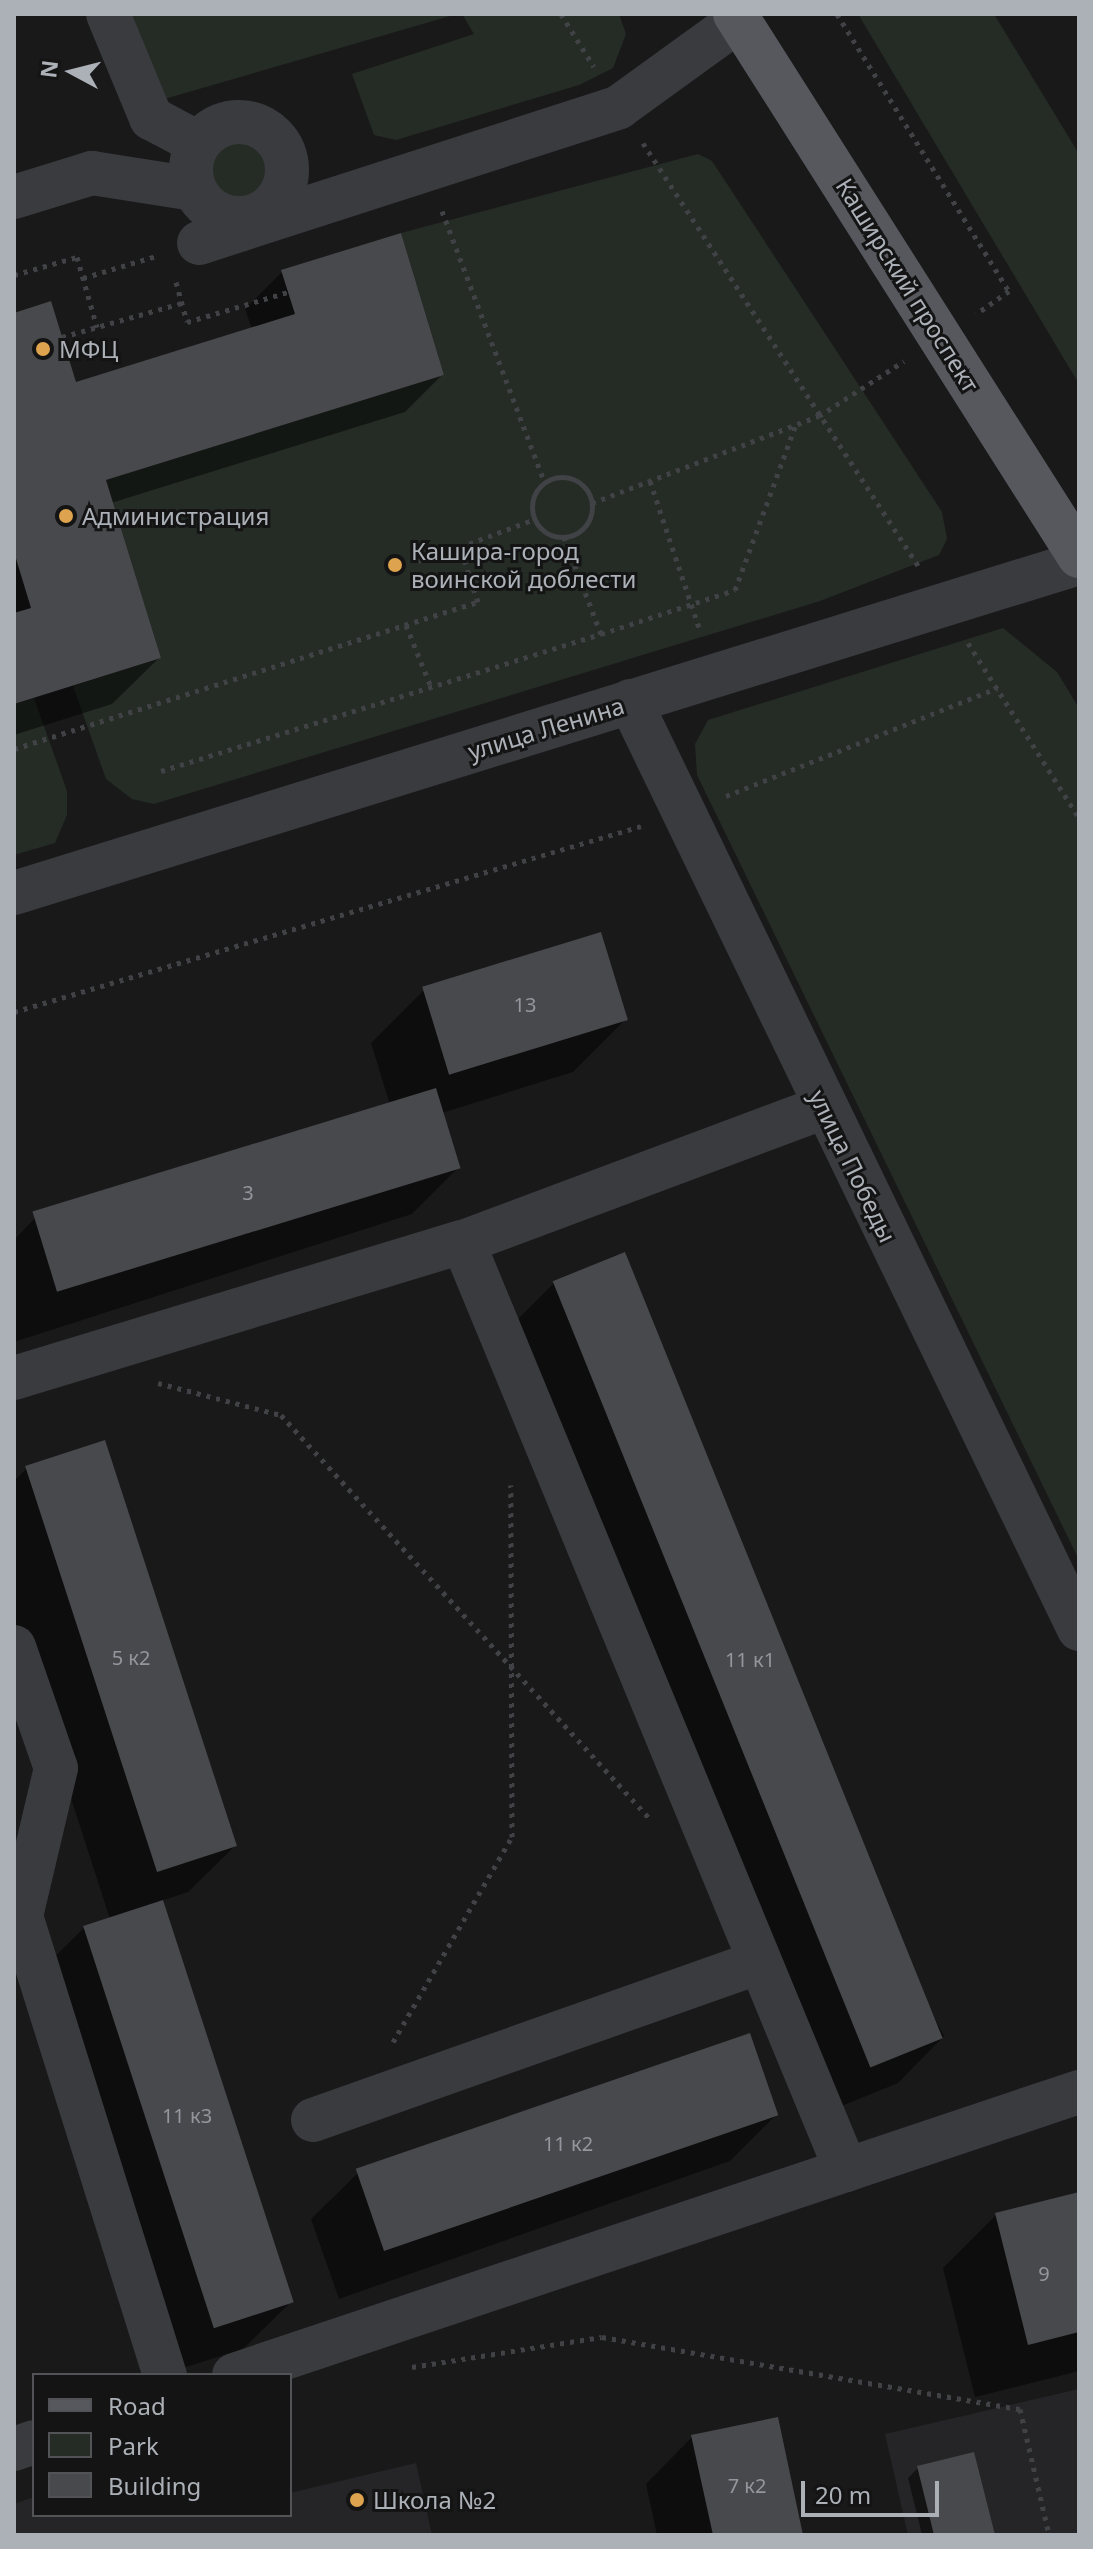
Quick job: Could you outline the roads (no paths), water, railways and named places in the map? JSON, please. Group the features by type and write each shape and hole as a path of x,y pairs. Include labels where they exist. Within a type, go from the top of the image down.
{"main road":[{"name":"Каширский проспект","path":"737,17 1079,556"}],"street":[{"path":"108,14 151,118 198,143"},
{"path":"183,248 270,215 619,107 737,17"},
{"path":"198,143 239,121 280,143 284,189 270,215"},
{"path":"194,189 198,143"},
{"path":"14,197 92,173 194,189 215,212 270,215"},
{"name":"улица Ленина","path":"14,893 1079,563"},
{"name":"улица Победы","path":"630,701 682,814 1079,1629"},
{"path":"14,1378 463,1242 825,1107"},
{"path":"463,1242 846,2170"},
{"path":"14,1647 56,1768 21,1916 164,2373"},
{"path":"313,2120 760,1962"},
{"path":"240,2373 1079,2092"}],"place":[{"name":"МФЦ","path":"43,349"},
{"name":"Администрация","path":"66,516"},
{"name":"Кашира-город воинской доблести","path":"395,565"},
{"name":"Школа №2","path":"357,2500"}]}
